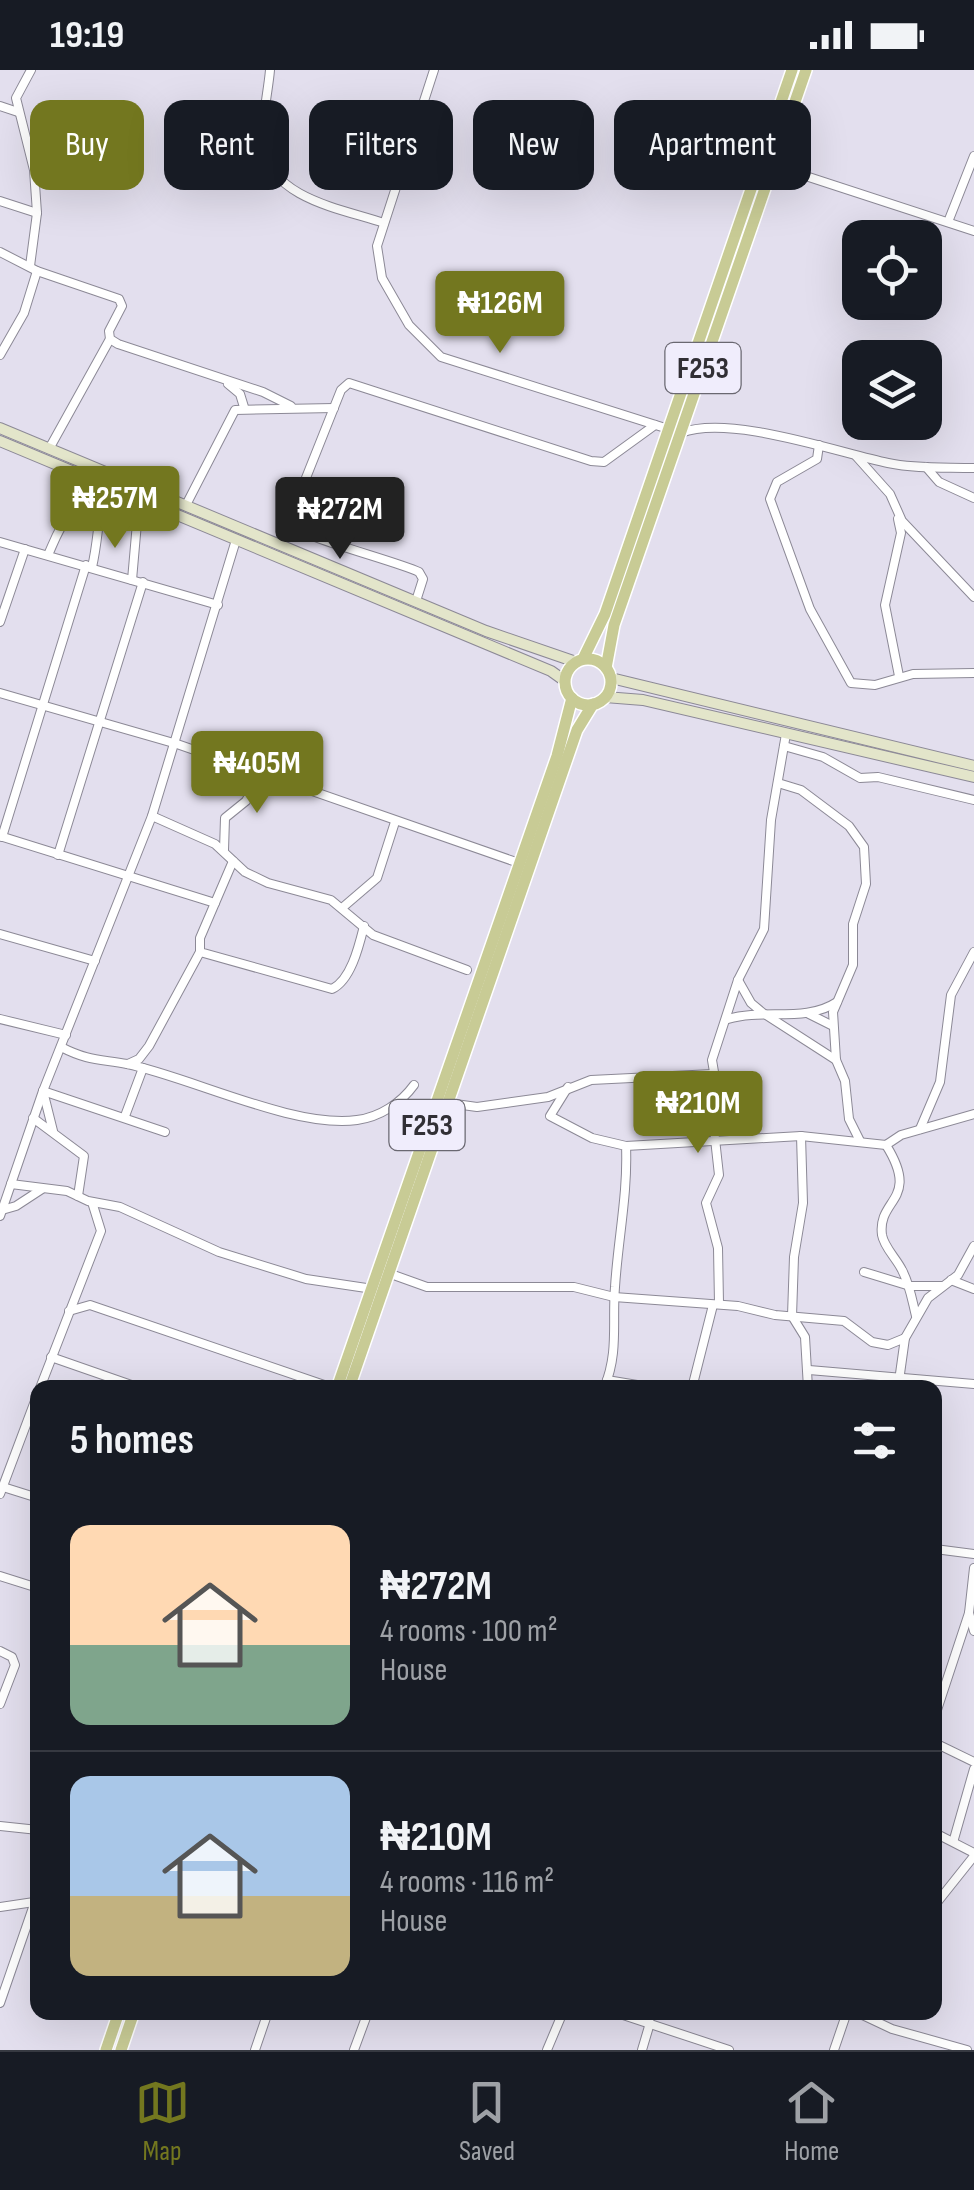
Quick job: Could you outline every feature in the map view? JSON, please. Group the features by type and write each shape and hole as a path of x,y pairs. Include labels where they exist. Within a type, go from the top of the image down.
{"main road":[{"name":"F253","path":"565,681 600,630 792,70"},
{"name":"F253","path":"795,100 806,70"},
{"name":"F253","path":"605,697 614,625 668,429 762,190"},
{"path":"0,428 109,480 139,500 552,671 565,681 572,698 593,704 605,697 643,700 785,740 974,777"},
{"path":"0,441 186,505 556,659 598,661 608,673 974,766"},
{"name":"F253","path":"337,1380 376,1290 388,1273 448,1104 525,864 572,698"},
{"name":"F253","path":"351,1380 376,1290 525,864 577,730 593,704"},
{"path":"106,2050 116,2020"},
{"path":"122,2050 131,2020"}],"street":[{"path":"0,354 24,313 34,269 38,213 34,170 16,98 31,70"},
{"path":"270,70 264,138 272,171 292,189 384,222"},
{"path":"433,71 377,246 382,278 409,325 441,357 668,429 708,427 819,445 887,463 974,468"},
{"path":"0,106 18,112"},
{"path":"948,222 974,156"},
{"path":"811,178 974,231"},
{"path":"0,200 38,213"},
{"path":"0,252 34,269 119,299 122,306 109,330 110,339 49,449"},
{"path":"110,339 291,406"},
{"path":"225,382 240,394 244,407"},
{"path":"416,602 422,579 419,572 338,542 301,534 288,523 341,390 356,384 604,462 668,429"},
{"path":"186,505 232,415 244,407 334,408"},
{"path":"819,445 817,459 777,482 771,492 788,554 816,622 851,683 875,685 899,676 974,673"},
{"path":"854,453 890,494 901,532 885,604 899,676"},
{"path":"926,467 939,482 974,498"},
{"path":"109,480 98,502 102,520 89,566 40,705 1,836 215,903"},
{"path":"138,597 131,578 139,500"},
{"path":"48,555 59,523 72,511 98,502"},
{"path":"896,508 924,546 974,598"},
{"path":"1,1213 43,1091 152,816 236,540"},
{"path":"0,542 218,605"},
{"path":"0,622 25,549"},
{"path":"58,854 142,582"},
{"path":"0,693 177,744 525,864"},
{"path":"694,1380 716,1304 718,1248 706,1203 719,1174 714,1142 718,1096 712,1060 738,980 764,928 785,740 824,756 860,778 878,777 974,800"},
{"path":"224,850 225,818 246,801 262,774"},
{"path":"778,783 801,790 849,826 864,846 866,884 854,924 852,965 837,1002 833,1026 836,1060 845,1080 848,1119 860,1141"},
{"path":"152,816 224,850 233,861 268,883 313,892 390,943 468,970"},
{"path":"342,908 378,878 395,822"},
{"path":"128,1064 139,1059 200,952 200,938 233,861"},
{"path":"200,952 332,989 339,986 348,969 364,926"},
{"path":"0,934 95,962"},
{"path":"920,1129 940,1082 951,995 974,952"},
{"path":"738,980 751,1003 763,1013 836,1060"},
{"path":"728,1019 763,1013 809,1014 837,1002"},
{"path":"809,1014 833,1026"},
{"path":"0,1020 66,1035"},
{"path":"62,1047 95,1062 128,1064 256,1103 342,1120 380,1113 404,1100 414,1086"},
{"path":"125,1116 144,1070 139,1059"},
{"path":"448,1104 488,1106 548,1097 592,1080 713,1074"},
{"path":"568,1087 550,1116 592,1138 626,1146 801,1136 886,1145 920,1129 974,1114"},
{"path":"43,1091 165,1132"},
{"path":"43,1091 53,1130"},
{"path":"33,1118 84,1156 78,1196"},
{"path":"834,1137 848,1119"},
{"path":"801,1136 804,1204 794,1257 792,1316 805,1337 808,1380"},
{"path":"886,1145 897,1162 901,1189 885,1219 883,1240 910,1286 916,1316"},
{"path":"607,1380 616,1339 614,1297 620,1220 628,1195 626,1146"},
{"path":"11,1184 44,1187 120,1207 220,1252 306,1279 376,1290"},
{"path":"1,1213 44,1187"},
{"path":"42,1380 100,1232 92,1202"},
{"path":"900,1380 905,1338 916,1316 951,1280 974,1246"},
{"path":"864,1272 910,1286 942,1286"},
{"path":"388,1273 427,1287 574,1287 614,1297 716,1304 844,1321 878,1344 898,1343 905,1338"},
{"path":"951,1280 974,1289"},
{"path":"69,1311 90,1305 310,1380"},
{"path":"51,1357 117,1380"},
{"path":"809,1370 879,1380"},
{"path":"942,1384 974,1384"},
{"path":"30,1412 1,1490 30,1496"},
{"path":"942,1549 974,1554"},
{"path":"942,1694 968,1613 974,1568"},
{"path":"0,1576 30,1585"},
{"path":"968,1613 974,1631"},
{"path":"0,1651 12,1656 15,1665 0,1704"},
{"path":"942,1747 974,1766 954,1839"},
{"path":"0,1826 30,1829"},
{"path":"942,1835 954,1839 974,1855 942,1896"},
{"path":"0,1907 30,1899"},
{"path":"0,2002 30,1914"},
{"path":"255,2050 265,2020"},
{"path":"354,2050 365,2020"},
{"path":"548,2050 560,2020"},
{"path":"640,2020 729,2050"},
{"path":"834,2050 844,2020"},
{"path":"873,2020 967,2050"},
{"path":"642,2050 650,2023"}]}
